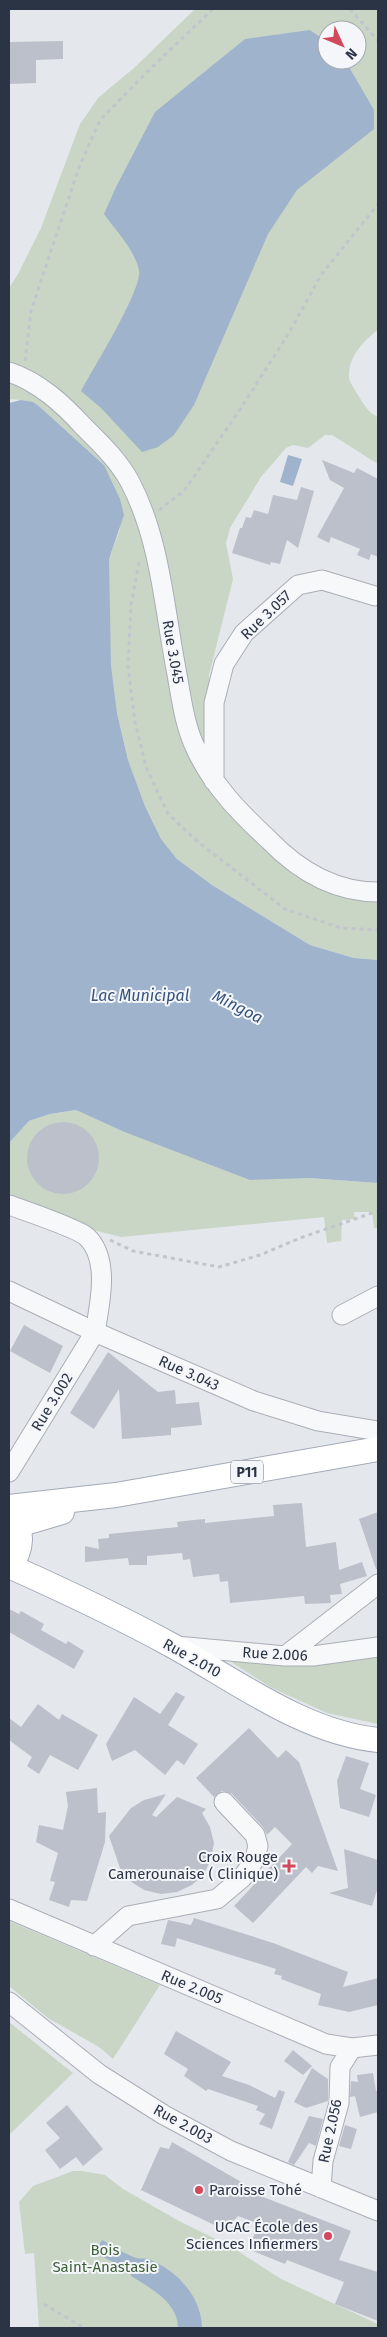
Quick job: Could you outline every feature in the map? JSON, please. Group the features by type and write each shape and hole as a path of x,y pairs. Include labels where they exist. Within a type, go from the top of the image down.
{"main road":[{"name":"P11","path":"12,1537 116,1495 378,1449"},
{"name":"Rue 2.010","path":"12,1537 63,1590 171,1645 290,1712 329,1730 378,1740"}],"street":[{"name":"Rue 3.045","path":"16,374 53,396 114,457 130,481 146,520 157,556 182,702 195,748 214,782 224,796 292,863 339,887 378,892"},
{"name":"Rue 3.057","path":"214,782 214,703 224,664 244,633 298,585 322,580 375,596"},
{"path":"9,1205 86,1235 98,1250 101,1269 98,1311 94,1332"},
{"name":"Rue 3.043","path":"9,1291 94,1332 254,1401 318,1421 378,1431"},
{"path":"342,1315 378,1296"},
{"name":"Rue 3.002","path":"9,1472 94,1332"},
{"path":"285,1656 378,1584"},
{"name":"Rue 2.006","path":"171,1645 285,1656 313,1656 378,1647"},
{"path":"94,1946 128,1916 217,1899 242,1878 255,1859 258,1846 255,1835 224,1802"},
{"name":"Rue 2.005","path":"9,1909 326,2044 352,2048 378,2045"},
{"name":"Rue 2.003","path":"9,2002 99,2074 164,2114 231,2151 378,2211"},
{"name":"Rue 2.056","path":"321,2188 322,2161 339,2103 340,2067 352,2048"}],"path":[{"path":"16,374 31,311 78,170 100,120 213,9"},
{"path":"350,9 378,41"},
{"path":"146,520 184,490 247,400 289,332 321,275 378,204"},
{"path":"106,1238 133,1251 219,1267 260,1255 300,1238 378,1211"},
{"path":"44,2304 84,2328"}],"green space":[{"path":"195,9 378,9 378,330 357,350 349,370 349,378 364,405 378,417 378,464 332,435 325,435 308,448 293,445 286,448 261,477 230,528 226,543 233,579 209,675 209,720 229,802 280,854 378,893 378,960 354,958 310,945 212,885 177,859 161,839 145,806 128,760 117,713 111,665 108,596 109,559 120,529 104,465 40,407 21,400 9,399 9,288 41,228 80,124 99,97 134,68"},
{"path":"76,1110 122,1131 309,1178 378,1183 378,1228 374,1228 372,1212 354,1212 355,1219 342,1220 341,1241 327,1243 324,1217 121,1237 93,1230 9,1199 9,1143 29,1121 50,1114"},
{"path":"378,1656 378,1724 327,1713 272,1688 231,1662 342,1662"},
{"path":"9,1921 160,1985 113,2059 99,2047 48,2018 9,1986"},
{"path":"9,2022 73,2073 9,2135"},
{"name":"Bois Saint-Anastasie","path":"73,2171 105,2175 123,2189 179,2221 230,2246 281,2279 378,2324 378,2328 39,2328 34,2253 25,2254 19,2202 33,2186"}],"water":[{"path":"310,30 317,35 317,70 351,70 374,110 374,129 297,190 268,234 194,405 174,435 158,447 142,452 101,408 81,391 125,311 138,280 139,270 137,262 124,240 104,214 155,112 245,39"},
{"name":"Lac Municipal","path":"21,400 33,402 40,407 104,465 120,499 124,515 109,559 111,665 117,713 128,760 145,806 161,839 177,859 212,885 310,945 354,958 378,960 378,1183 309,1178 250,1180 122,1131 76,1110 50,1114 29,1121 9,1143 9,403"},
{"path":"288,455 302,459 293,486 280,482"},
{"path":"102,2240 132,2256 148,2259 177,2277 192,2295 198,2306 202,2328 178,2328 177,2319 173,2311 162,2297 131,2276 131,2271 95,2253"}],"building":[{"path":"63,41 63,59 36,60 36,83 9,84 9,42"},
{"path":"322,460 354,473 357,468 378,479 378,557 371,554 369,560 357,555 360,549 331,537 329,543 317,537 344,488 330,480"},
{"path":"301,487 314,491 298,548 287,540 280,564 271,562 270,565 232,553 240,528 242,528 246,517 251,518 254,510 268,514 273,495 297,500"},
{"path":"63,1122 83,1128 93,1138 99,1158 93,1178 83,1188 63,1194 43,1188 33,1178 27,1158 33,1138 43,1128"},
{"path":"24,1325 63,1346 50,1373 10,1351"},
{"path":"108,1352 158,1392 175,1390 176,1404 199,1402 202,1425 171,1428 171,1435 122,1439 119,1389 94,1429 70,1413"},
{"path":"302,1503 306,1547 336,1542 339,1570 362,1562 367,1576 340,1584 342,1594 330,1595 331,1603 305,1604 304,1596 230,1603 228,1581 220,1582 219,1574 193,1577 190,1559 183,1560 182,1553 147,1556 147,1565 129,1565 128,1558 85,1562 85,1546 99,1549 98,1539 109,1538 109,1534 178,1527 177,1522 184,1521 205,1519 205,1523 274,1516 273,1505"},
{"path":"378,1512 378,1569 376,1569 359,1519"},
{"path":"9,1609 19,1614 21,1611 44,1624 41,1630 66,1644 68,1641 84,1651 74,1669 9,1632"},
{"path":"176,1692 185,1697 168,1725 198,1744 184,1765 177,1760 165,1775 135,1750 112,1761 106,1744 134,1697 160,1714"},
{"path":"38,1704 59,1720 62,1714 98,1735 78,1770 50,1755 39,1774 27,1766 32,1757 9,1740 9,1718 21,1727"},
{"path":"249,1728 278,1758 286,1750 299,1762 338,1871 318,1866 312,1873 306,1867 253,1923 234,1906 292,1844 275,1827 267,1835 263,1827 232,1794 222,1791 214,1797 196,1778"},
{"path":"346,1756 369,1763 360,1789 376,1795 369,1817 340,1808 337,1781"},
{"path":"97,1788 98,1813 106,1812 105,1842 87,1901 71,1900 69,1907 49,1900 55,1882 50,1881 58,1853 36,1842 39,1825 63,1830 68,1806 66,1792"},
{"path":"166,1794 152,1815 156,1817 177,1797 206,1809 202,1813 210,1827 214,1843 211,1859 204,1874 192,1885 177,1892 161,1894 144,1890 130,1881 120,1868 109,1836 131,1808 144,1800"},
{"path":"344,1849 378,1860 378,1887 372,1906 329,1893 348,1888"},
{"path":"194,1918 273,1943 348,1972 343,1987 378,1978 378,2005 349,2012 318,2005 321,1994 281,1979 282,1976 274,1974 276,1969 177,1938 175,1947 161,1944 168,1920 191,1925"},
{"path":"176,2031 231,2062 222,2076 249,2085 275,2098 279,2090 285,2092 272,2129 259,2124 265,2114 256,2110 258,2106 208,2089 206,2091 184,2076 188,2069 164,2054"},
{"path":"293,2050 312,2066 303,2075 284,2061"},
{"path":"312,2068 328,2079 328,2101 306,2108 294,2102"},
{"path":"373,2073 376,2091 378,2091 378,2112 360,2117 355,2096 350,2097 351,2081 358,2082 357,2075"},
{"path":"67,2105 103,2149 83,2166 76,2157 60,2169 45,2150 60,2138 46,2123"},
{"path":"309,2116 323,2119 316,2146 309,2143 294,2165 288,2162"},
{"path":"345,2125 357,2129 351,2149 339,2146"},
{"path":"172,2142 243,2183 242,2189 351,2231 339,2260 378,2272 378,2321 335,2304 344,2282 287,2260 285,2264 248,2249 259,2224 238,2216 225,2230 141,2190 160,2147 169,2149"}],"place":[{"name":"Croix Rouge Camerounaise ( Clinique)","path":"289,1866"},
{"name":"Paroisse Tohé","path":"199,2190"},
{"name":"UCAC École des Sciences Infiermers","path":"328,2236"}],"water label":[{"name":"Mingoa","path":"238,1006"}]}
